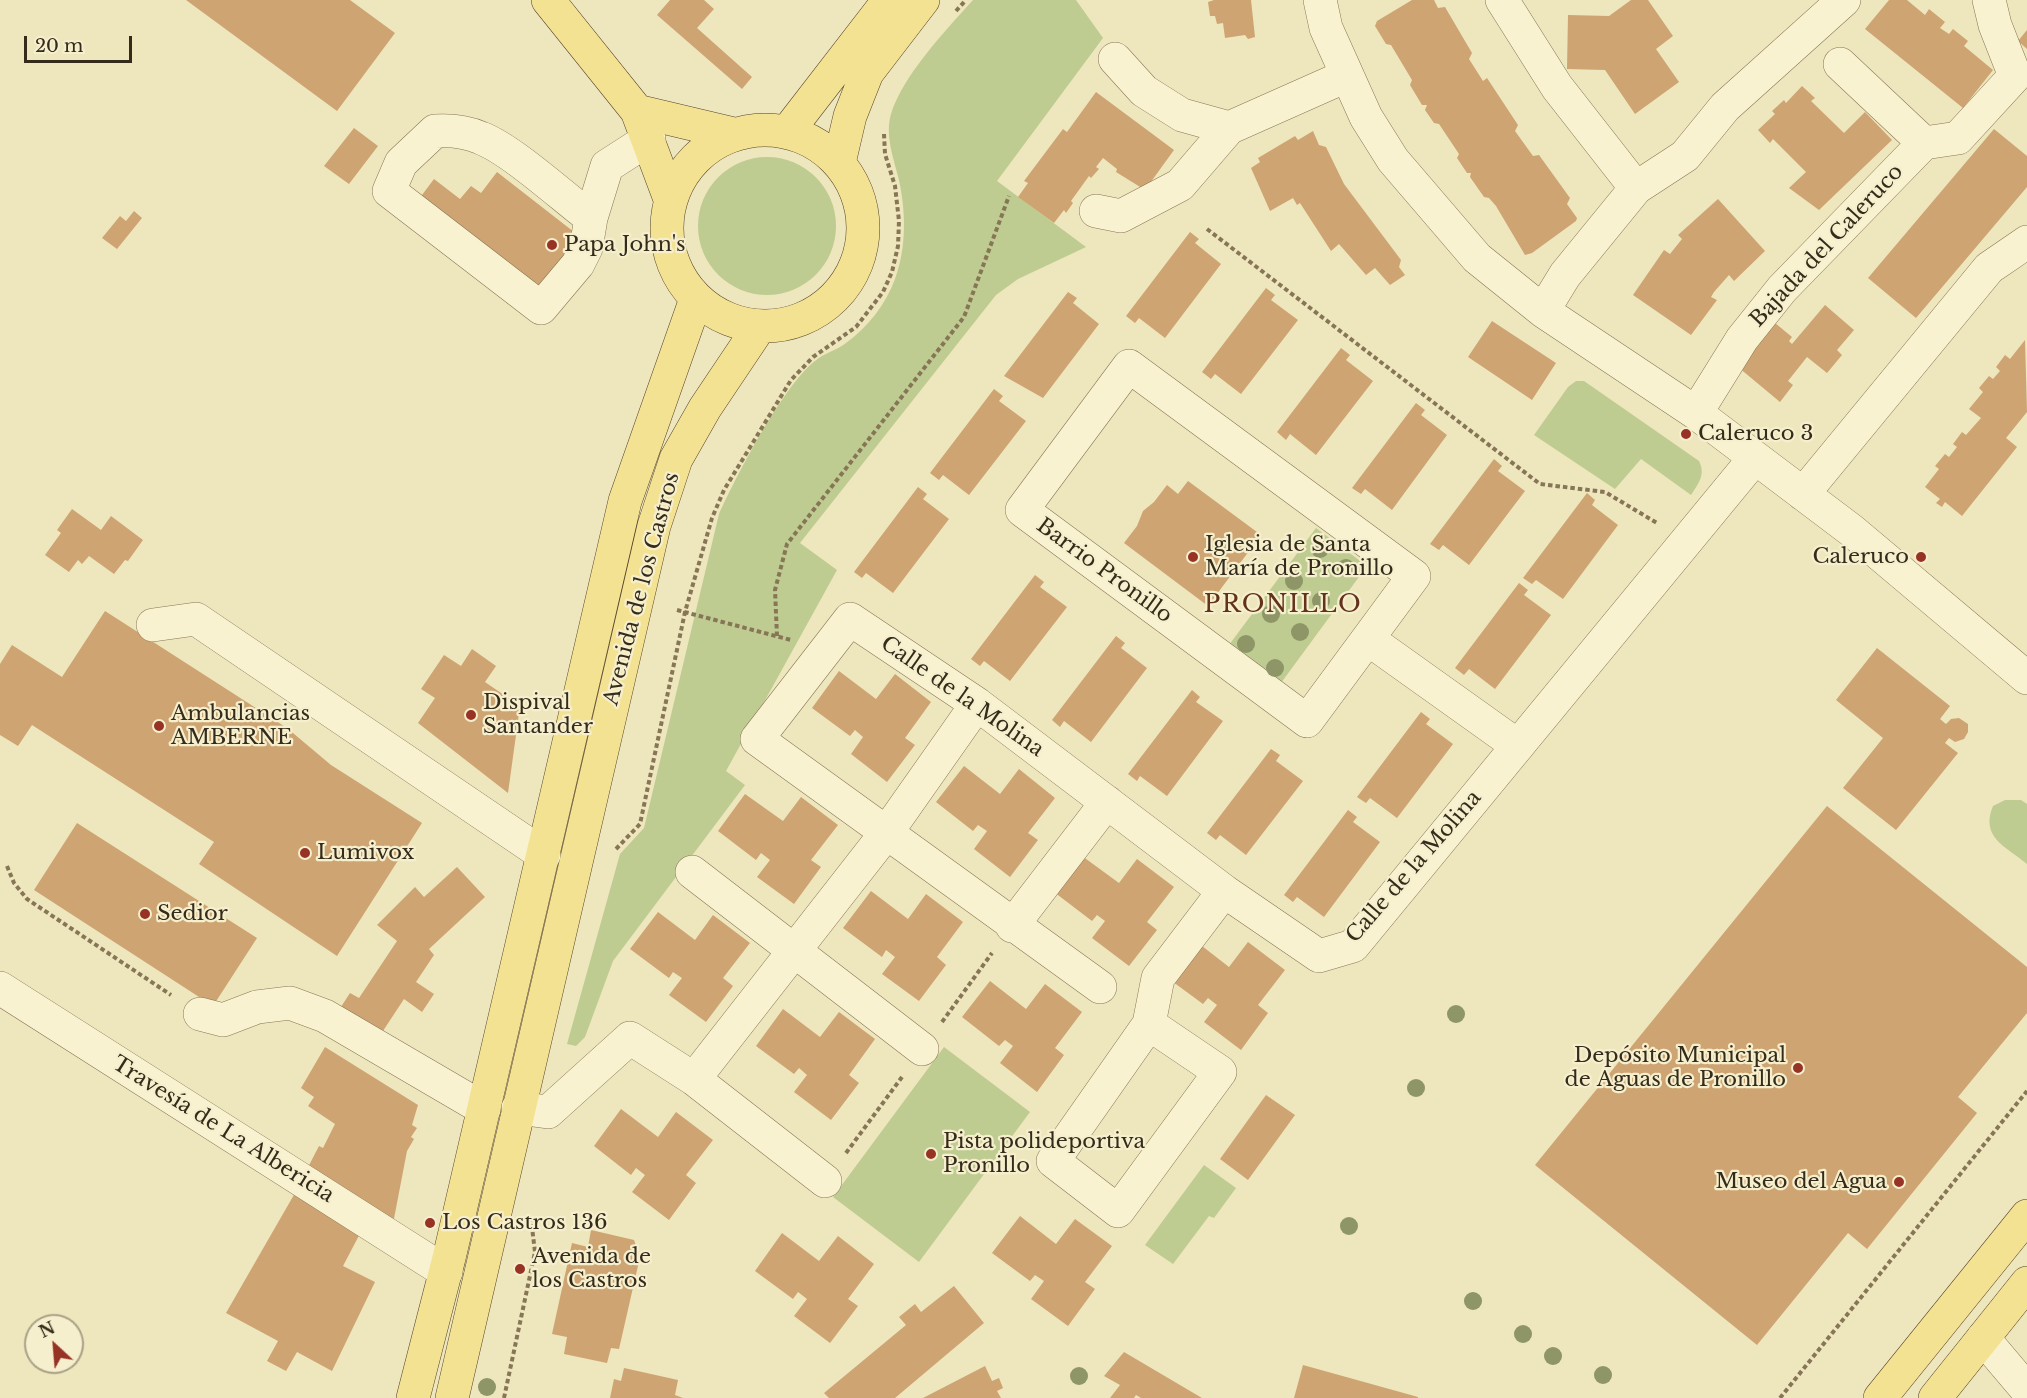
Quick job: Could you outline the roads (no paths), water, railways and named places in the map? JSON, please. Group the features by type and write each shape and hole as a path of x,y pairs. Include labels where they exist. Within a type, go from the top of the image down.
{"main road":[{"path":"548,0 643,125 670,199"},
{"path":"787,132 889,0"},
{"path":"839,163 850,116 867,73 923,0"},
{"path":"643,125 735,134"},
{"path":"760,129 787,132 815,143 839,163 855,187 863,215 862,243 853,271 837,294 815,313 788,324 760,326 726,319 696,299 680,278 669,253 666,226 670,199 684,171 706,148 735,134 760,129"},
{"name":"Avenida de los Castros","path":"413,1398 446,1272 625,501 696,299"},
{"name":"Avenida de los Castros","path":"452,1398 654,526 676,459 705,408 760,326"},
{"path":"1880,1398 2027,1216"},
{"path":"1935,1398 2027,1283"}],"street":[{"path":"1320,0 1326,28 1366,117 1393,160 1424,200 1477,258 1544,311 1664,394 1696,413 1851,530 2027,678"},
{"path":"1502,0 1557,87 1636,188"},
{"path":"1544,311 1565,275 1636,188 1685,156 1725,107 1844,0"},
{"path":"1840,64 1924,143 1958,138 2015,76 1995,25 1989,0"},
{"path":"1115,59 1144,90 1182,115 1229,128"},
{"path":"1096,211 1121,216 1180,185 1229,128 1346,76"},
{"path":"591,218 499,148 482,138 455,130 435,131 401,163 389,191 540,308 578,264 586,248 591,218 608,166 643,125"},
{"name":"Bajada del Caleruco","path":"1696,413 1742,339 1782,289 1924,143"},
{"path":"1803,494 1989,268 2027,242"},
{"name":"Barrio Pronillo","path":"1129,366 1414,576 1368,639 1307,721 1022,510 1129,366"},
{"name":"Calle de la Molina","path":"887,832 757,739 850,619 977,704 1224,891 1318,956 1353,946 1754,459"},
{"path":"153,625 196,620 544,855"},
{"path":"1368,639 1518,746"},
{"path":"694,1079 887,832 977,704"},
{"path":"1012,926 1107,802"},
{"path":"887,832 1012,926 1100,987"},
{"path":"692,872 922,1049"},
{"path":"1149,1024 1220,1072 1118,1211 1053,1161 1149,1024 1158,978 1224,891"},
{"name":"Travesía de La Albericia","path":"0,988 446,1272"},
{"path":"200,1014 223,1020 257,1007 290,1003 325,1016 484,1109"},
{"path":"518,1108 548,1112 630,1038 694,1079 825,1181"},
{"path":"1983,1338 2027,1390"}],"place":[{"name":"Papa John's","path":"552,245"},
{"name":"Caleruco 3","path":"1686,434"},
{"name":"Iglesia de Santa María de Pronillo","path":"1193,557"},
{"name":"Caleruco","path":"1921,557"},
{"name":"Dispival Santander","path":"471,715"},
{"name":"Ambulancias AMBERNE","path":"159,726"},
{"name":"Lumivox","path":"305,853"},
{"name":"Sedior","path":"145,914"},
{"name":"Depósito Municipal de Aguas de Pronillo","path":"1798,1068"},
{"name":"Pista polideportiva Pronillo","path":"931,1154"},
{"name":"Museo del Agua","path":"1899,1182"},
{"name":"Los Castros 136","path":"430,1223"},
{"name":"Avenida de los Castros","path":"520,1269"}],"district":[{"name":"PRONILLO","path":"1283,605"}]}
